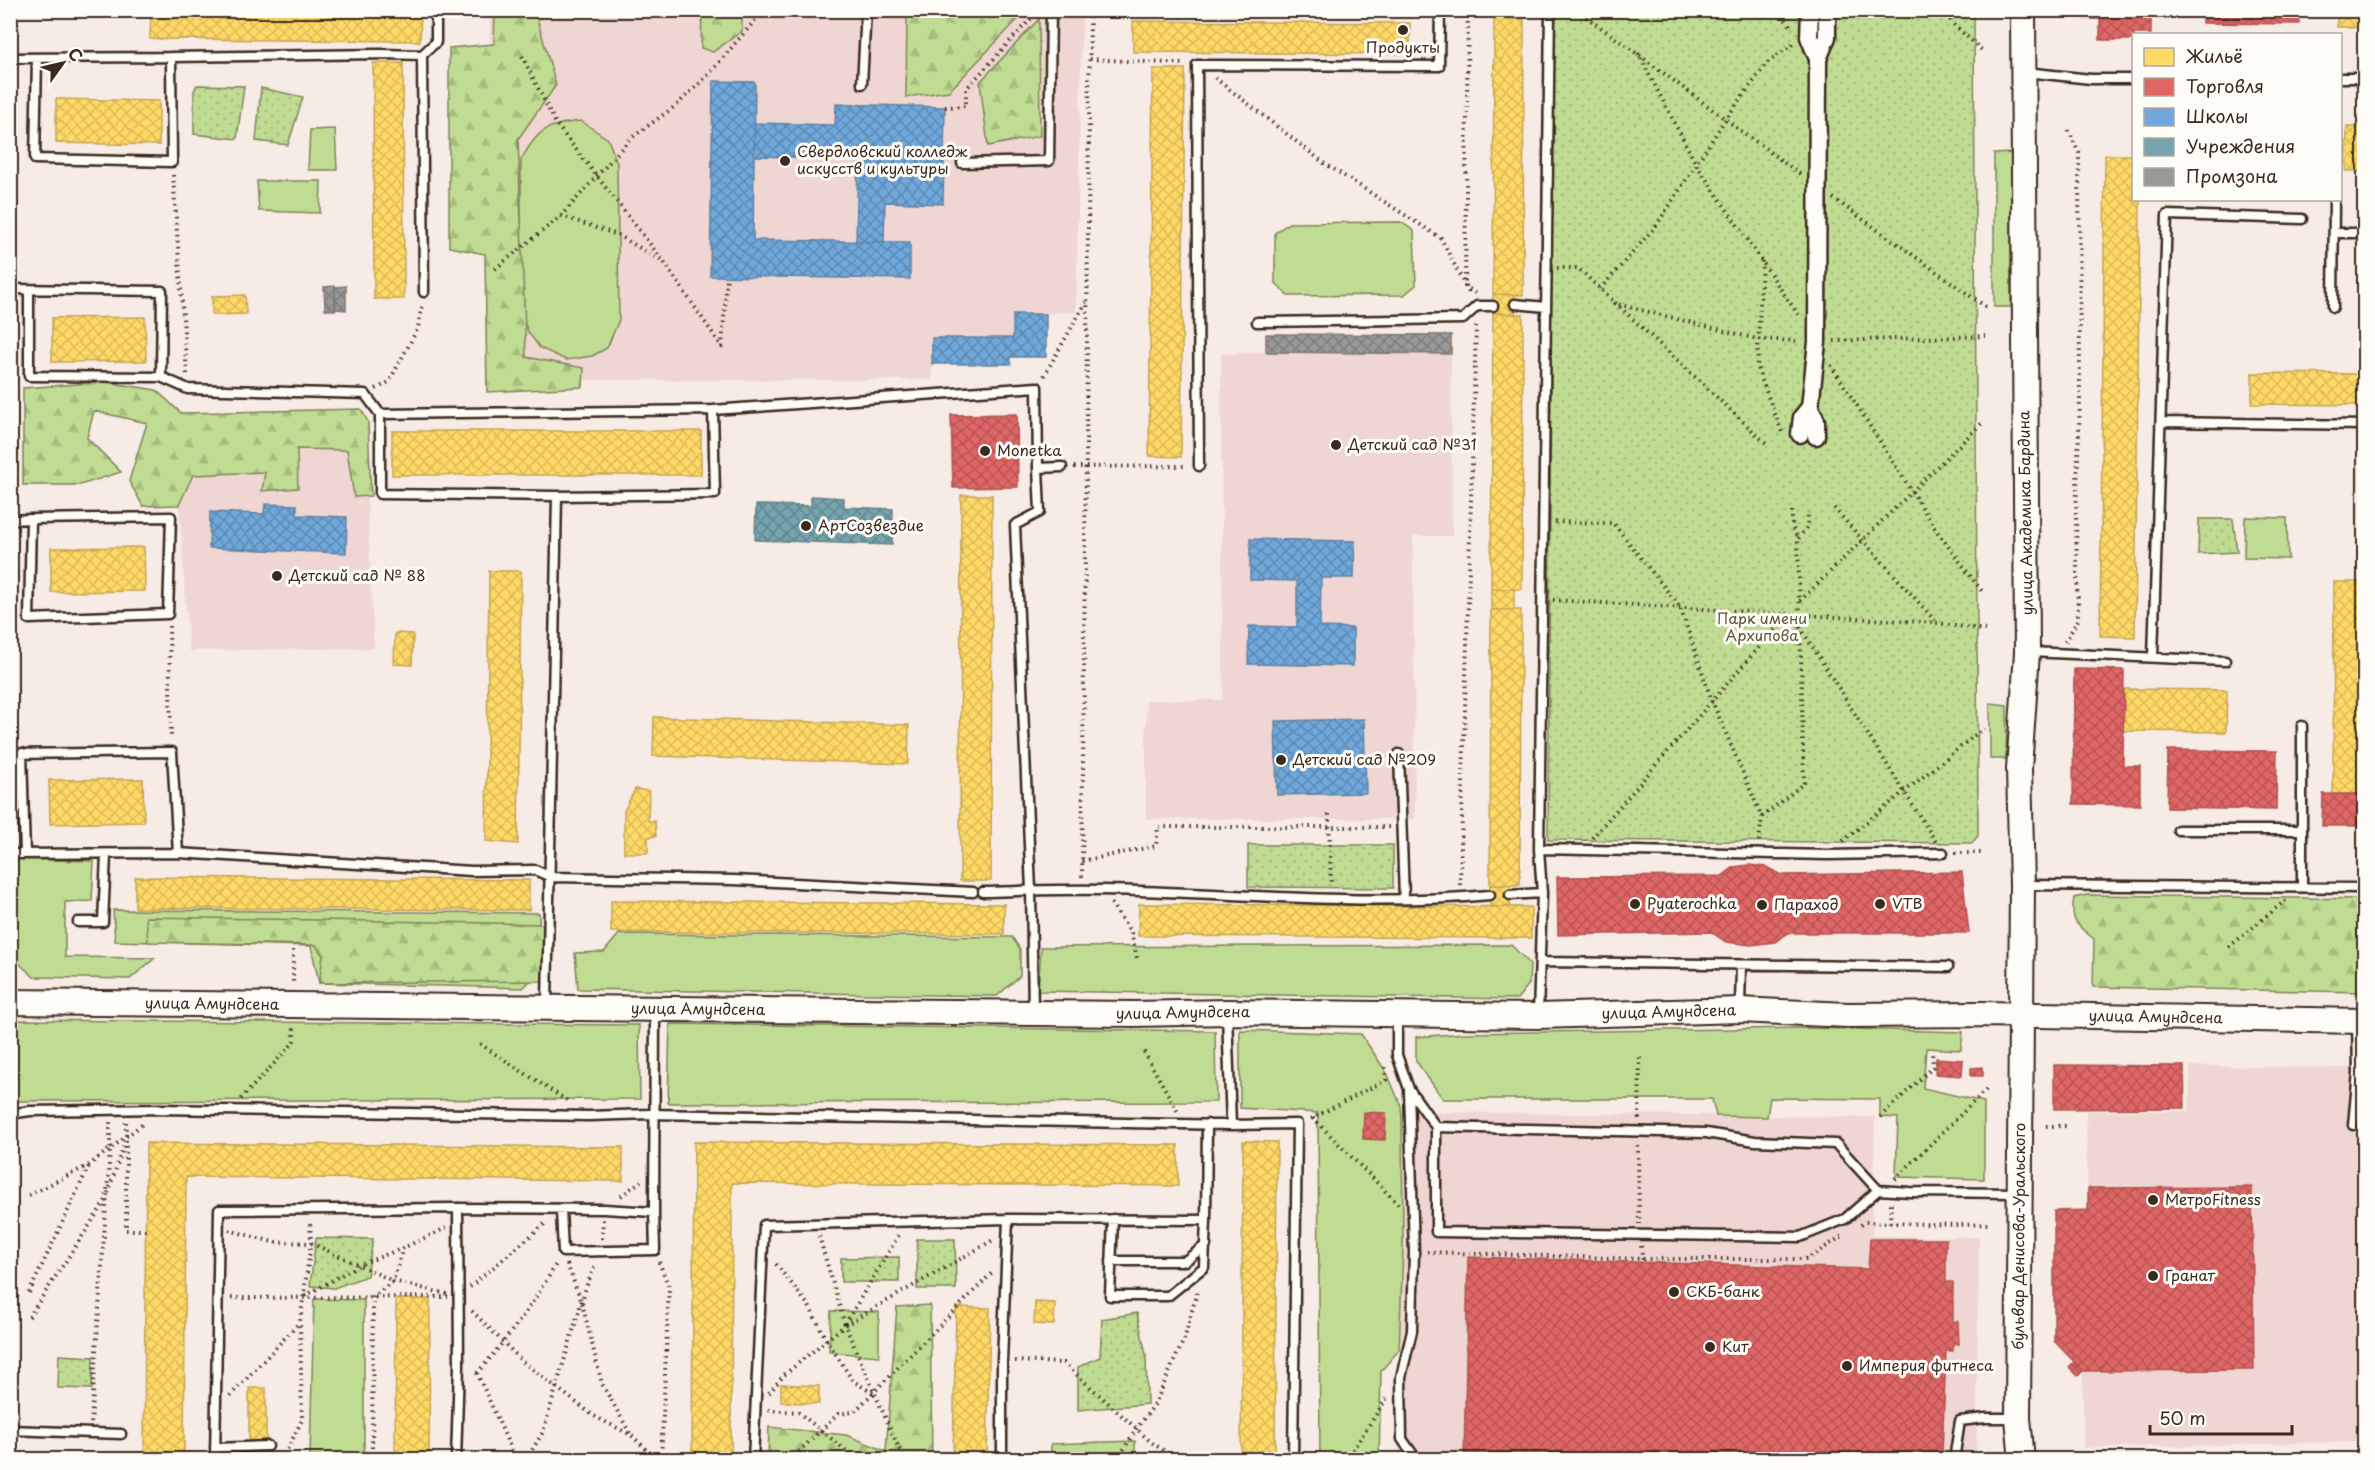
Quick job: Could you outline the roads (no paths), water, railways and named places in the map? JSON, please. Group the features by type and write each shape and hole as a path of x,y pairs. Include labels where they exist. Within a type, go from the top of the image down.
{"main road":[{"name":"улица Академика Бардина","path":"2020,1015 2022,885 2019,769 2027,652 2022,10"},
{"name":"улица Амундсена","path":"10,1002 1538,1016 1740,1010 1848,1015 2020,1015 2361,1021"},
{"name":"бульвар Денисова-Уральского","path":"2020,1015 2018,1418 2022,1460"}],"street":[{"path":"1808,435 1802,417 1810,407 1817,342 1818,187 1818,59 1809,37 1810,10"},
{"path":"1818,59 1827,37 1827,10"}],"lane":[{"path":"424,292 422,56 436,42 436,10"},
{"path":"862,84 866,10"},
{"path":"962,163 1049,161 1051,10"},
{"path":"1199,466 1197,65 1439,66 1440,10"},
{"path":"1538,1016 1542,893 1539,849 1550,10"},
{"path":"10,58 380,54 422,56"},
{"path":"37,58 35,159 172,162 171,57"},
{"path":"2022,72 2091,80 2132,79"},
{"path":"2342,78 2364,78"},
{"path":"2333,307 2334,201"},
{"path":"2153,657 2167,215 2302,219"},
{"path":"2334,233 2364,233"},
{"path":"10,290 162,291 161,377"},
{"path":"29,290 29,376 161,377 188,389 365,394 380,414 380,494 715,494 713,410"},
{"path":"1515,304 1545,307"},
{"path":"1257,322 1463,319 1477,306 1493,306"},
{"path":"380,414 713,410 1037,387 1040,512 1015,525 1031,890 1033,1012"},
{"path":"2161,422 2364,425"},
{"path":"1038,468 1062,467"},
{"path":"547,1006 557,495"},
{"path":"10,520 31,519 171,517 168,614 29,619 31,519"},
{"path":"2027,652 2225,661"},
{"path":"2302,726 2302,887"},
{"path":"10,754 172,752 178,853"},
{"path":"22,753 25,854"},
{"path":"1400,754 1404,898"},
{"path":"2178,830 2302,830"},
{"path":"1539,849 1827,855 1943,853"},
{"path":"10,854 178,853 472,871 535,870 551,877 734,880 978,892 1102,890 1331,899 1460,898 1490,895"},
{"path":"78,922 103,922 106,855"},
{"path":"2022,885 2364,888"},
{"path":"1510,896 1542,893"},
{"path":"1540,962 1948,967"},
{"path":"1740,1010 1741,965"},
{"path":"561,1210 563,1252 655,1250 655,1008"},
{"path":"1227,1012 1231,1125"},
{"path":"1397,1015 1397,1054 1409,1089 1436,1127 1436,1232 1800,1237 1845,1219 1878,1190"},
{"path":"2354,1125 2361,1021"},
{"path":"1409,1089 1413,1219 1412,1330 1401,1377 1402,1439 1417,1460"},
{"path":"10,1114 30,1111 161,1108 590,1116 655,1114 1231,1125 1297,1124 1293,1460"},
{"path":"1113,1219 1110,1296 1168,1296 1204,1267 1207,1124"},
{"path":"1436,1127 1706,1133 1755,1141 1836,1144 1878,1190 2019,1193"},
{"path":"215,1460 219,1210 458,1208 604,1209 654,1212"},
{"path":"456,1460 459,1366 458,1208"},
{"path":"753,1460 764,1225 1008,1219 1206,1220"},
{"path":"1002,1460 1002,1361 1008,1219"},
{"path":"1111,1261 1185,1262 1206,1245"},
{"path":"1954,1460 1960,1421 2018,1418"},
{"path":"10,1430 121,1434"},
{"path":"215,1448 268,1446"}],"place":[{"name":"Продукты","path":"1403,30"},
{"name":"Свердловский колледж искусств и культуры","path":"785,161"},
{"name":"Детский сад №31","path":"1336,445"},
{"name":"Monetka","path":"985,451"},
{"name":"АртСозвездие","path":"806,526"},
{"name":"Детский сад № 88","path":"277,576"},
{"name":"Детский сад №209","path":"1281,760"},
{"name":"Pyaterochka","path":"1635,904"},
{"name":"VTB","path":"1880,904"},
{"name":"Параход","path":"1762,905"},
{"name":"МетроFitness","path":"2153,1200"},
{"name":"Гранат","path":"2153,1276"},
{"name":"СКБ-банк","path":"1674,1292"},
{"name":"Кит","path":"1710,1347"},
{"name":"Империя фитнеса","path":"1847,1366"}],"park label":[{"name":"Парк имени Архипова","path":"1762,628"}]}
